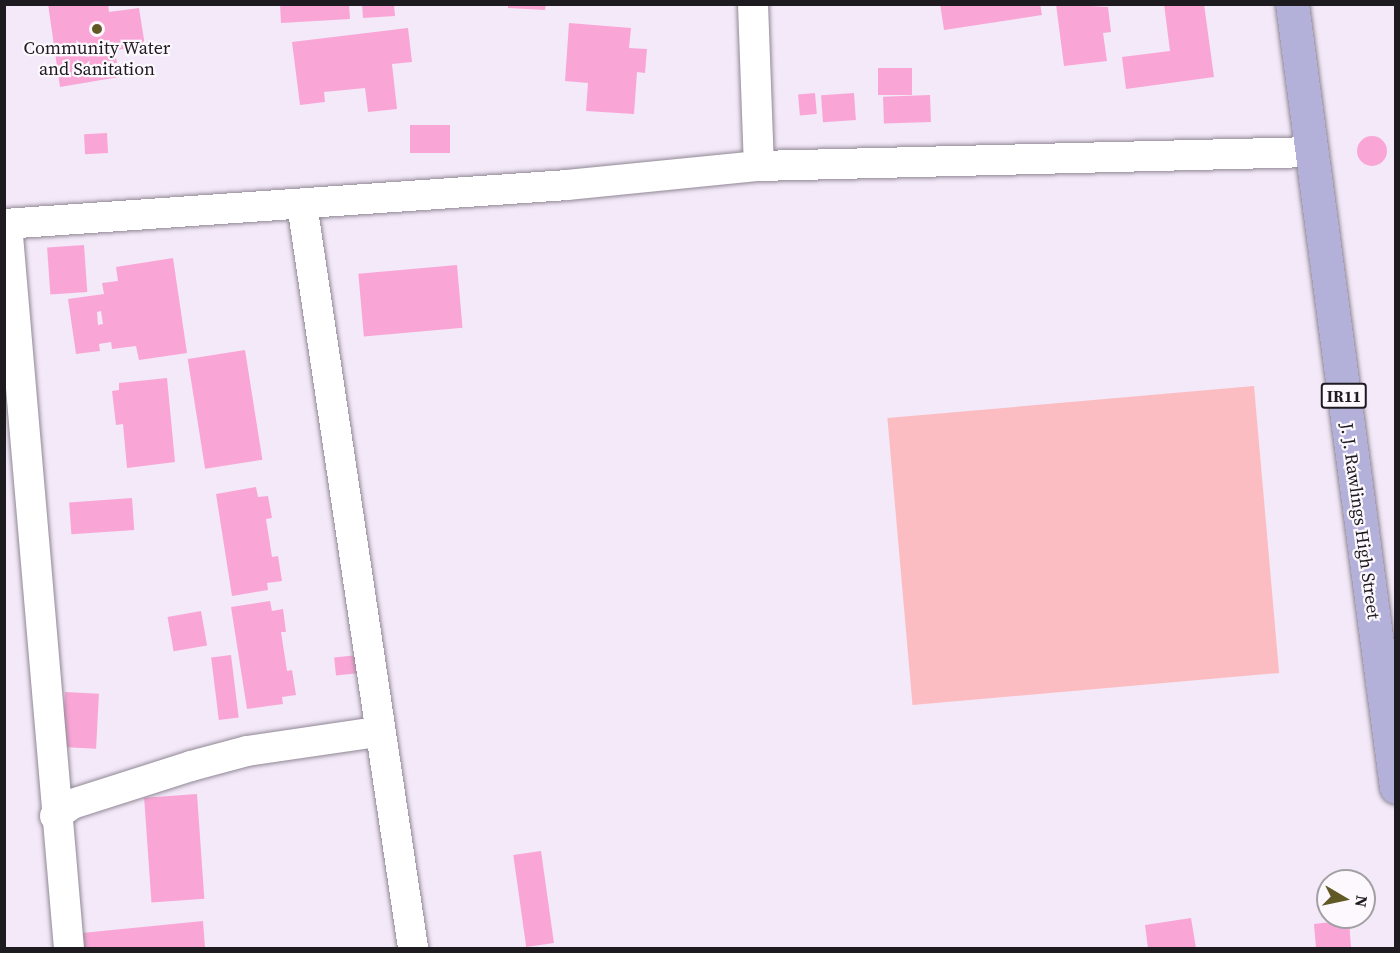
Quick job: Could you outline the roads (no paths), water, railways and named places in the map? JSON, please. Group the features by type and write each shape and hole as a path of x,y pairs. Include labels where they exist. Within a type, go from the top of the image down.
{"main road":[{"name":"J. J. Rawlings High Street","path":"1292,4 1311,152 1384,615 1395,787"}],"street":[{"path":"753,4 759,166"},
{"path":"69,948 55,816 6,224 567,185 759,166 1311,152"},
{"path":"302,204 378,732 413,948"},
{"path":"55,816 72,804 191,766 247,752 378,732"}],"place":[{"name":"Community Water and Sanitation","path":"97,29"}]}
